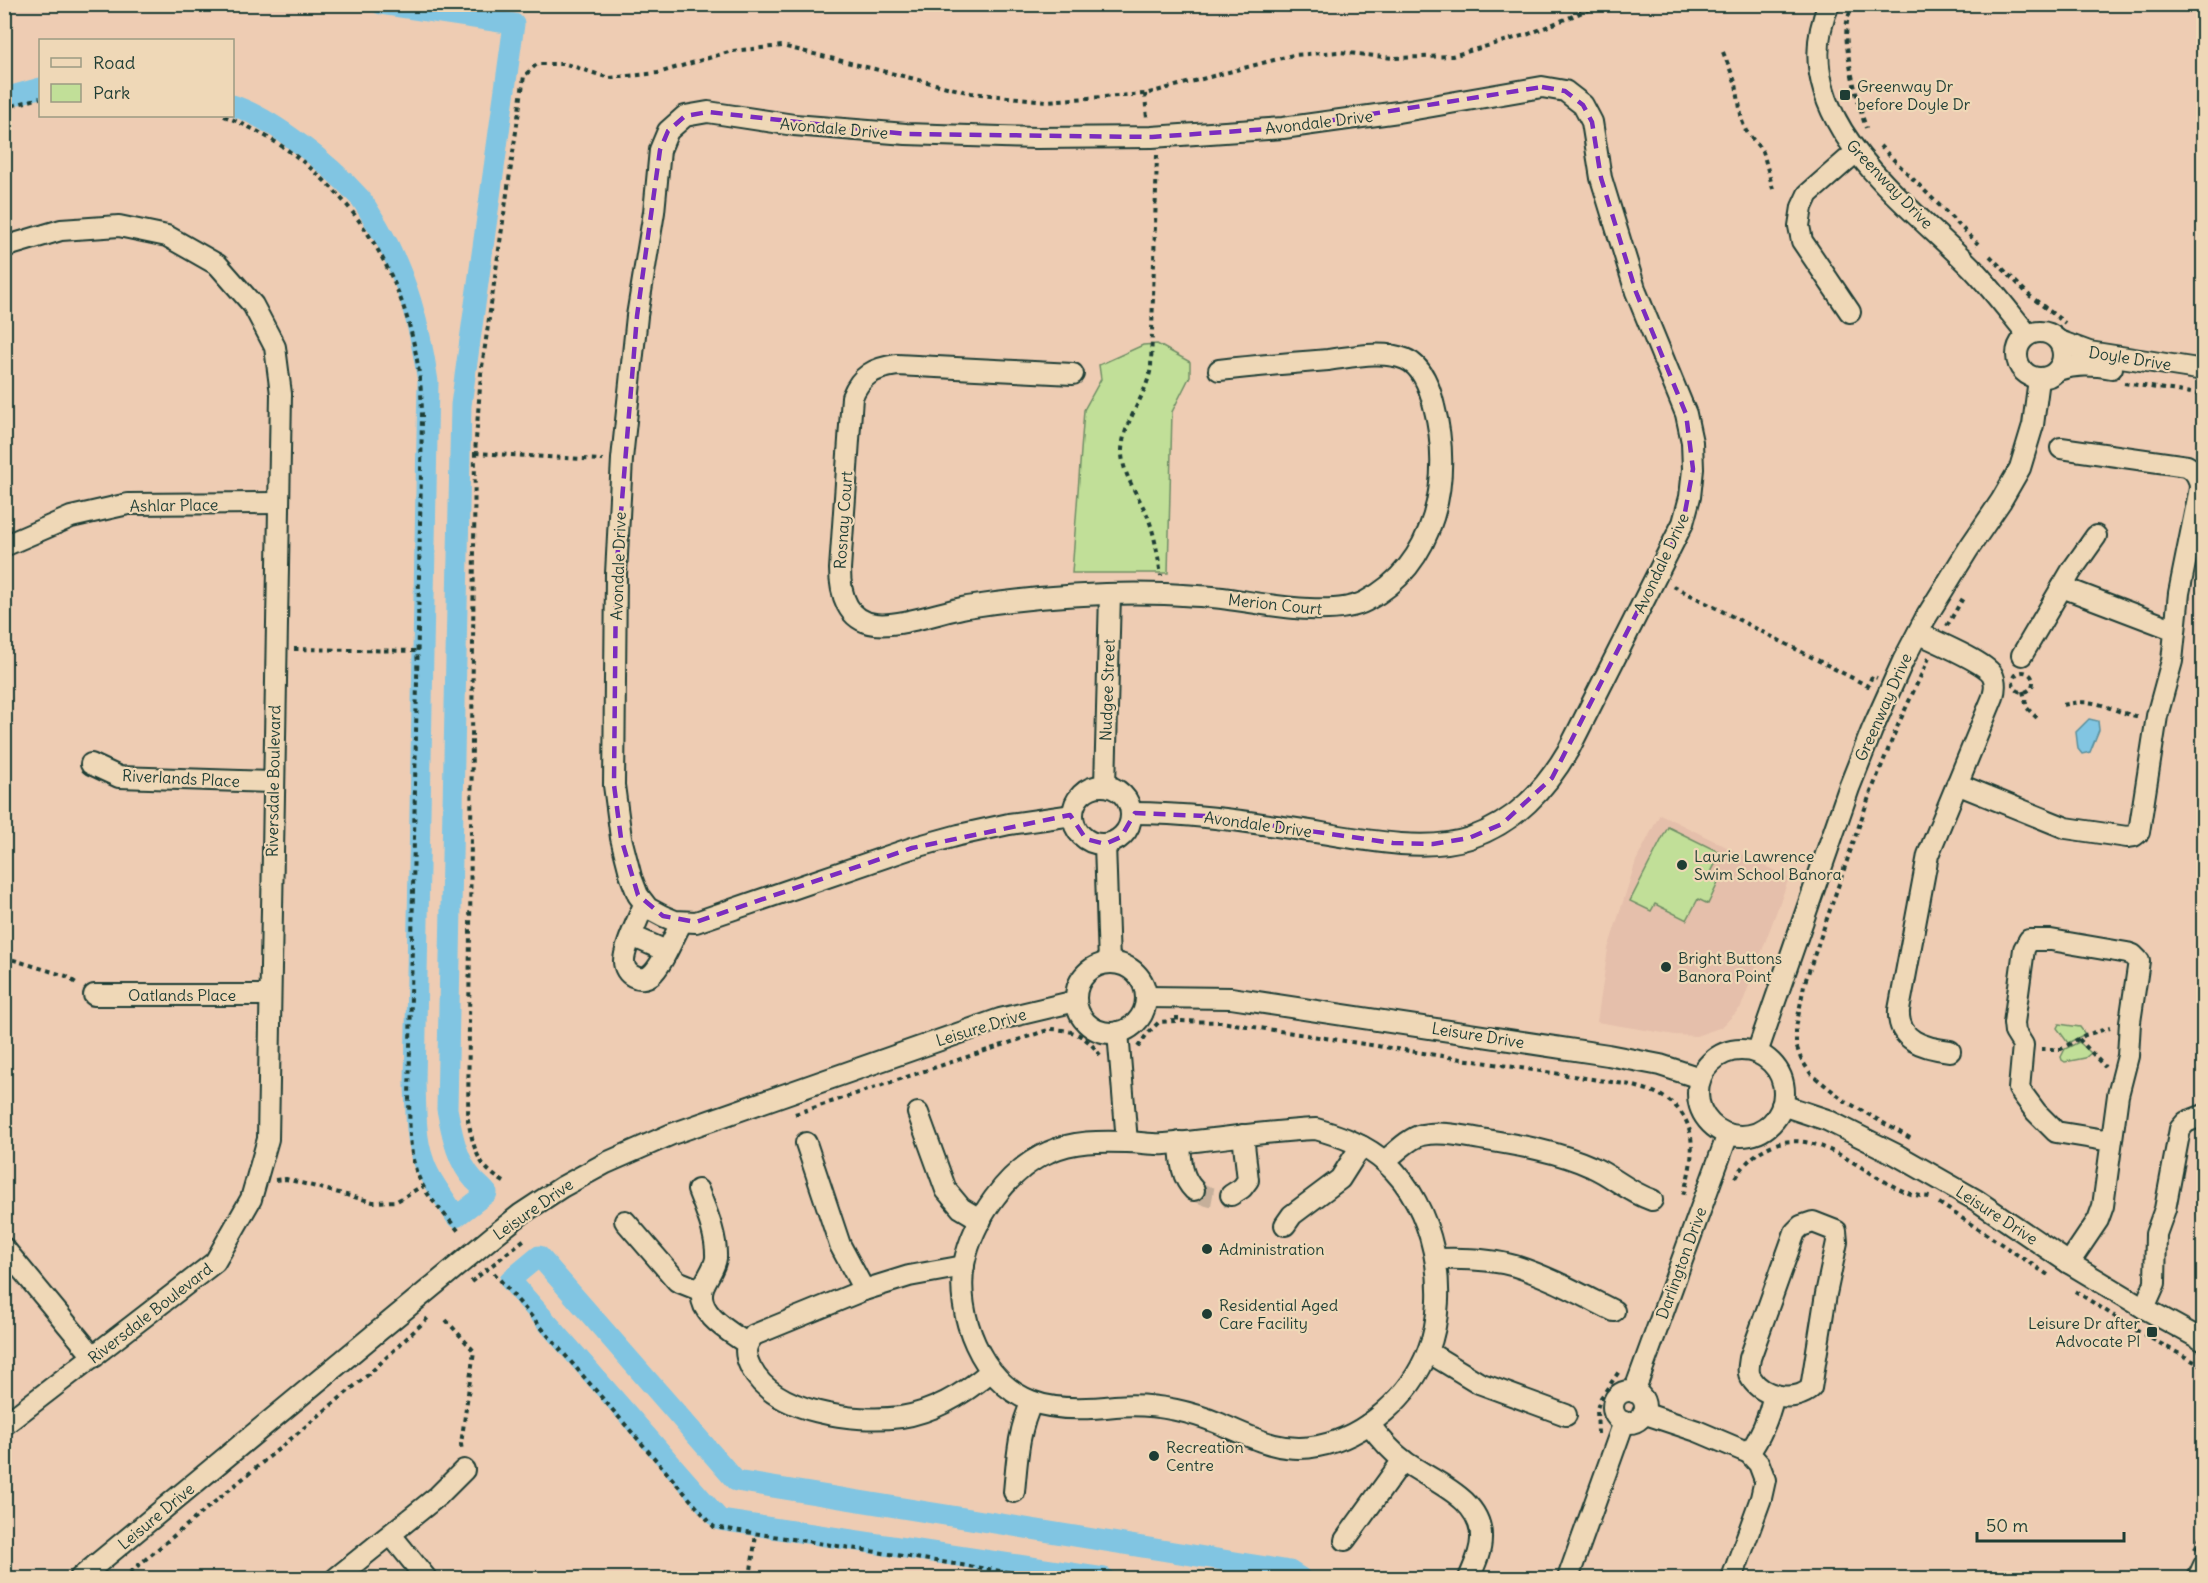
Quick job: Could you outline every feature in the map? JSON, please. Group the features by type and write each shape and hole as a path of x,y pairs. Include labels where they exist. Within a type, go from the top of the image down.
{"street":[{"name":"Greenway Drive","path":"1829,4 1820,43 1823,88 1834,119 1856,152 1886,185 1974,270 2028,335"},
{"name":"Avondale Drive","path":"644,904 635,889 624,853 614,784 616,574 622,462 637,316 654,212 660,150 668,131 685,116 708,112 794,125 906,134 1037,138 1152,137 1283,128 1398,112 1542,87 1565,91 1582,105 1592,122 1601,178 1636,292 1677,387 1686,414 1692,442 1693,469 1690,497 1683,523 1569,749 1552,778 1530,803 1502,824 1469,838 1433,844 1393,843 1206,816 1131,813"},
{"path":"1850,312 1802,241 1799,226 1802,207 1808,194 1856,152"},
{"name":"Riversdale Boulevard","path":"4,247 61,230 119,226 167,236 218,265 253,305 275,347 281,394 268,1138 251,1199 215,1262 4,1425"},
{"path":"2041,331 2063,332 2064,356 2058,370 2052,375 2040,379 2025,373 2017,360 2019,346 2028,335 2041,331"},
{"name":"Doyle Drive","path":"2063,332 2089,352 2204,370"},
{"name":"Merion Court","path":"1110,594 1163,594 1331,610 1363,603 1388,587 1411,563 1426,535 1438,504 1442,474 1441,444 1430,391 1416,366 1407,359 1378,355 1219,370"},
{"name":"Rosnay Court","path":"1073,374 897,365 881,367 866,374 857,385 852,397 840,584 843,598 850,609 859,619 874,624 891,624 1006,601 1110,594"},
{"name":"Doyle Drive","path":"2058,370 2089,365 2204,381"},
{"name":"Greenway Drive","path":"1757,1053 1851,782 1892,685 1918,633 1945,585 2001,501 2020,468 2033,425 2040,379"},
{"path":"1957,784 2066,828 2113,836 2134,836 2139,832 2157,718 2172,661 2181,580 2200,488 2196,473 2187,466 2061,448"},
{"name":"Ashlar Place","path":"4,546 71,517 128,504 279,503"},
{"path":"2022,655 2062,586 2096,536"},
{"path":"2062,586 2175,630"},
{"name":"Nudgee Street","path":"1105,786 1110,594"},
{"path":"1918,633 1984,666 1991,673 1994,681 1993,697 1924,866 1898,1015 1901,1027 1911,1039 1930,1048 1950,1051"},
{"name":"Riverlands Place","path":"91,764 119,777 273,782"},
{"path":"1097,786 1105,786 1120,791 1130,804 1131,813 1131,821 1121,837 1105,844 1086,839 1075,824 1073,815 1074,807 1083,793 1097,786"},
{"path":"682,922 652,974 642,978 633,976 627,971 624,964 644,904 663,916 682,922 703,920 912,848 1009,824 1073,815"},
{"path":"1105,844 1109,963"},
{"path":"632,936 666,951"},
{"path":"2069,1263 2100,1216 2111,1141 2129,1048 2129,1025 2139,966 2138,958 2133,955 2083,945 2029,939 2024,947 2014,1023 2023,1045 2018,1083 2020,1091 2050,1128 2059,1133 2111,1141"},
{"path":"1109,963 1129,968 1138,975 1144,986 1146,997 1139,1020 1129,1028 1106,1033 1085,1022 1076,1000 1078,987 1084,976 1094,968 1109,963"},
{"name":"Oatlands Place","path":"94,995 270,995"},
{"name":"Leisure Drive","path":"1146,997 1231,998 1608,1055 1660,1065 1700,1078"},
{"name":"Leisure Drive","path":"80,1578 504,1228 562,1187 606,1163 672,1134 1000,1019 1076,1000"},
{"path":"1118,1032 1127,1142"},
{"path":"1734,1050 1757,1053 1766,1058 1780,1074 1783,1084 1782,1105 1770,1124 1761,1130 1739,1136 1728,1134 1708,1122 1702,1112 1698,1101 1700,1078 1713,1059 1723,1053 1734,1050"},
{"name":"Leisure Drive","path":"1782,1105 1827,1120 1897,1155 1976,1200 2069,1263 2204,1341"},
{"path":"918,1113 946,1190 961,1208 981,1220"},
{"path":"2144,1308 2155,1283 2156,1234 2166,1209 2180,1129 2186,1122 2204,1115"},
{"path":"1275,1130 1316,1130 1345,1137 1385,1161 1415,1199 1429,1232 1436,1259 1438,1286 1436,1321 1428,1352 1412,1380 1393,1406 1369,1424 1344,1438 1317,1447 1285,1448 1263,1443 1217,1423 1164,1407 1128,1405 1092,1408 1058,1407 1032,1402 1016,1394 990,1372 975,1345 968,1322 964,1292 964,1266 971,1240 981,1220 1018,1172 1048,1152 1082,1142 1127,1142 1180,1143 1275,1130"},
{"name":"Darlington Drive","path":"1634,1392 1728,1134"},
{"path":"1231,1195 1242,1188 1248,1180 1243,1135"},
{"path":"1385,1161 1419,1135 1463,1136 1524,1146 1594,1167 1635,1195 1652,1200"},
{"path":"806,1143 840,1245 864,1290"},
{"path":"1180,1143 1181,1165 1187,1182 1194,1190"},
{"path":"1285,1225 1292,1215 1340,1179 1361,1146"},
{"path":"699,1190 716,1246 716,1261 702,1291 706,1308 715,1322 746,1343"},
{"path":"625,1221 677,1281 702,1291"},
{"path":"1813,1222 1836,1231 1837,1242 1811,1389 1793,1397 1774,1395 1750,1377 1748,1368 1750,1358 1795,1232 1801,1226 1813,1222"},
{"path":"4,1248 94,1357"},
{"path":"1436,1259 1460,1258 1514,1266 1566,1287 1614,1311"},
{"path":"964,1266 909,1276 864,1290 754,1335 746,1343 745,1356 754,1373 768,1390 793,1404 834,1414 878,1418 901,1417 921,1412 945,1402 990,1372"},
{"path":"1428,1352 1479,1383 1566,1415"},
{"path":"1634,1392 1644,1403 1643,1413 1634,1422 1624,1422 1616,1416 1614,1402 1620,1394 1634,1392"},
{"path":"1749,1453 1760,1438 1774,1395"},
{"path":"1014,1492 1020,1441 1026,1414 1032,1402"},
{"path":"1643,1413 1697,1431 1749,1453 1759,1464 1765,1480 1761,1498 1732,1578"},
{"path":"1568,1578 1624,1422"},
{"path":"1369,1424 1403,1460 1466,1503 1475,1514 1481,1539 1479,1555 1469,1578"},
{"path":"1345,1540 1403,1460"},
{"path":"336,1578 438,1496 464,1470"},
{"path":"391,1535 426,1578"},
{"path":"2198,1578 2204,1564"}],"path":[{"path":"504,1182 488,1173 473,1146 468,1120 475,453 481,374 524,76 537,64 566,64 609,78 658,73 732,51 782,46 971,93 1046,101 1145,94 1293,55 1339,52 1394,58 1452,56 1528,33 1586,11 1616,4"},
{"path":"1854,4 1847,23 1847,46 1859,106 1870,133"},
{"path":"1723,52 1736,84 1742,121 1746,131 1763,152 1773,189"},
{"path":"1145,94 1147,123 1157,151 1151,367 1144,394 1127,425 1123,438 1122,455 1125,468 1154,535 1163,594"},
{"path":"4,108 39,98"},
{"path":"227,117 275,141 327,184 355,214 372,240 403,302 415,347 422,402 409,1100 412,1155 422,1186 460,1233"},
{"path":"1873,139 1980,246"},
{"path":"1989,255 2063,332"},
{"path":"2121,383 2204,395"},
{"path":"475,453 622,462"},
{"path":"1656,577 1868,686 1872,676 1892,685"},
{"path":"1915,1141 1845,1101 1811,1074 1801,1059 1796,1045 1796,1028 1804,985 1869,797 1898,725 1938,642 1966,592"},
{"path":"291,649 417,651"},
{"path":"2024,672 2031,677 2032,684 2029,690 2023,691 2016,689 2013,682 2017,674 2024,672"},
{"path":"2023,691 2026,705 2037,718"},
{"path":"2063,705 2097,702 2136,716 2157,718"},
{"path":"4,957 66,976 94,995"},
{"path":"1177,1021 1178,997"},
{"path":"1130,1054 1159,1022 1221,1022 1631,1085 1658,1094 1677,1108 1688,1124 1692,1140 1692,1156 1689,1176 1679,1208"},
{"path":"2023,1052 2061,1048 2111,1028 2129,1025"},
{"path":"794,1114 1051,1029 1070,1030 1084,1038 1102,1058"},
{"path":"2079,1039 2108,1070 2123,1073"},
{"path":"1736,1178 1748,1160 1767,1147 1791,1141 1816,1145 1830,1150 1908,1193 1929,1197 2051,1277"},
{"path":"256,1181 286,1179 373,1202 397,1201 422,1186"},
{"path":"465,1287 532,1232"},
{"path":"494,1273 717,1528 1046,1578"},
{"path":"2071,1289 2139,1332 2204,1367"},
{"path":"123,1578 369,1374 438,1309"},
{"path":"446,1320 474,1351 461,1444 464,1470"},
{"path":"1596,1442 1599,1428 1597,1409 1600,1399 1624,1364"},
{"path":"750,1578 756,1534"},
{"path":"999,1578 1000,1572"}],"highlighted area":[{"path":"1542,87 1565,91 1583,105 1592,122 1601,178 1636,292 1686,414 1693,469 1683,523 1552,778 1502,824 1469,838 1433,844 1393,843 1206,816 1135,813 1121,837 1105,844 1086,839 1070,815 912,848 696,922 663,916 638,895 621,838 614,785 616,574 637,316 660,150 668,131 685,116 708,112 906,134 1152,137 1283,128"}],"shaded area":[{"path":"1660,814 1789,878 1741,1007 1722,1027 1696,1036 1675,1035 1597,1022 1608,949 1636,861"}],"green space":[{"path":"1157,344 1190,362 1190,376 1172,412 1168,573 1072,573 1084,410 1101,379 1099,365 1143,345"},
{"name":"Laurie Lawrence Swim School Banora","path":"1668,827 1721,853 1709,876 1719,881 1708,904 1698,899 1687,920 1655,904 1651,911 1630,901"},
{"path":"2059,1024 2080,1027 2085,1034 2068,1043 2057,1028"},
{"path":"2079,1042 2091,1053 2085,1058 2065,1062 2062,1060 2065,1049"}],"water":[{"path":"2089,719 2098,721 2099,730 2090,752 2082,754 2078,749 2076,732"}],"waterway":[{"path":"234,106 259,117 292,138 332,170 361,199 397,263 411,301 421,341 428,382 416,1112 420,1150 426,1167 456,1217 487,1193 463,1164 447,1109 461,405 514,24 381,4"},
{"path":"4,98 39,88"},
{"path":"1104,1578 720,1520 510,1280 539,1256 736,1481 1290,1571 1301,1578"}],"tunnel":[{"path":"1194,1190 1212,1197 1222,1198 1231,1195"}],"place":[{"name":"Greenway Dr before Doyle Dr","path":"1845,95"},
{"name":"Laurie Lawrence Swim School Banora","path":"1682,865"},
{"name":"Bright Buttons Banora Point","path":"1666,967"},
{"name":"Administration","path":"1207,1249"},
{"name":"Residential Aged Care Facility","path":"1207,1314"},
{"name":"Leisure Dr after Advocate Pl","path":"2152,1332"},
{"name":"Recreation Centre","path":"1154,1456"}]}
